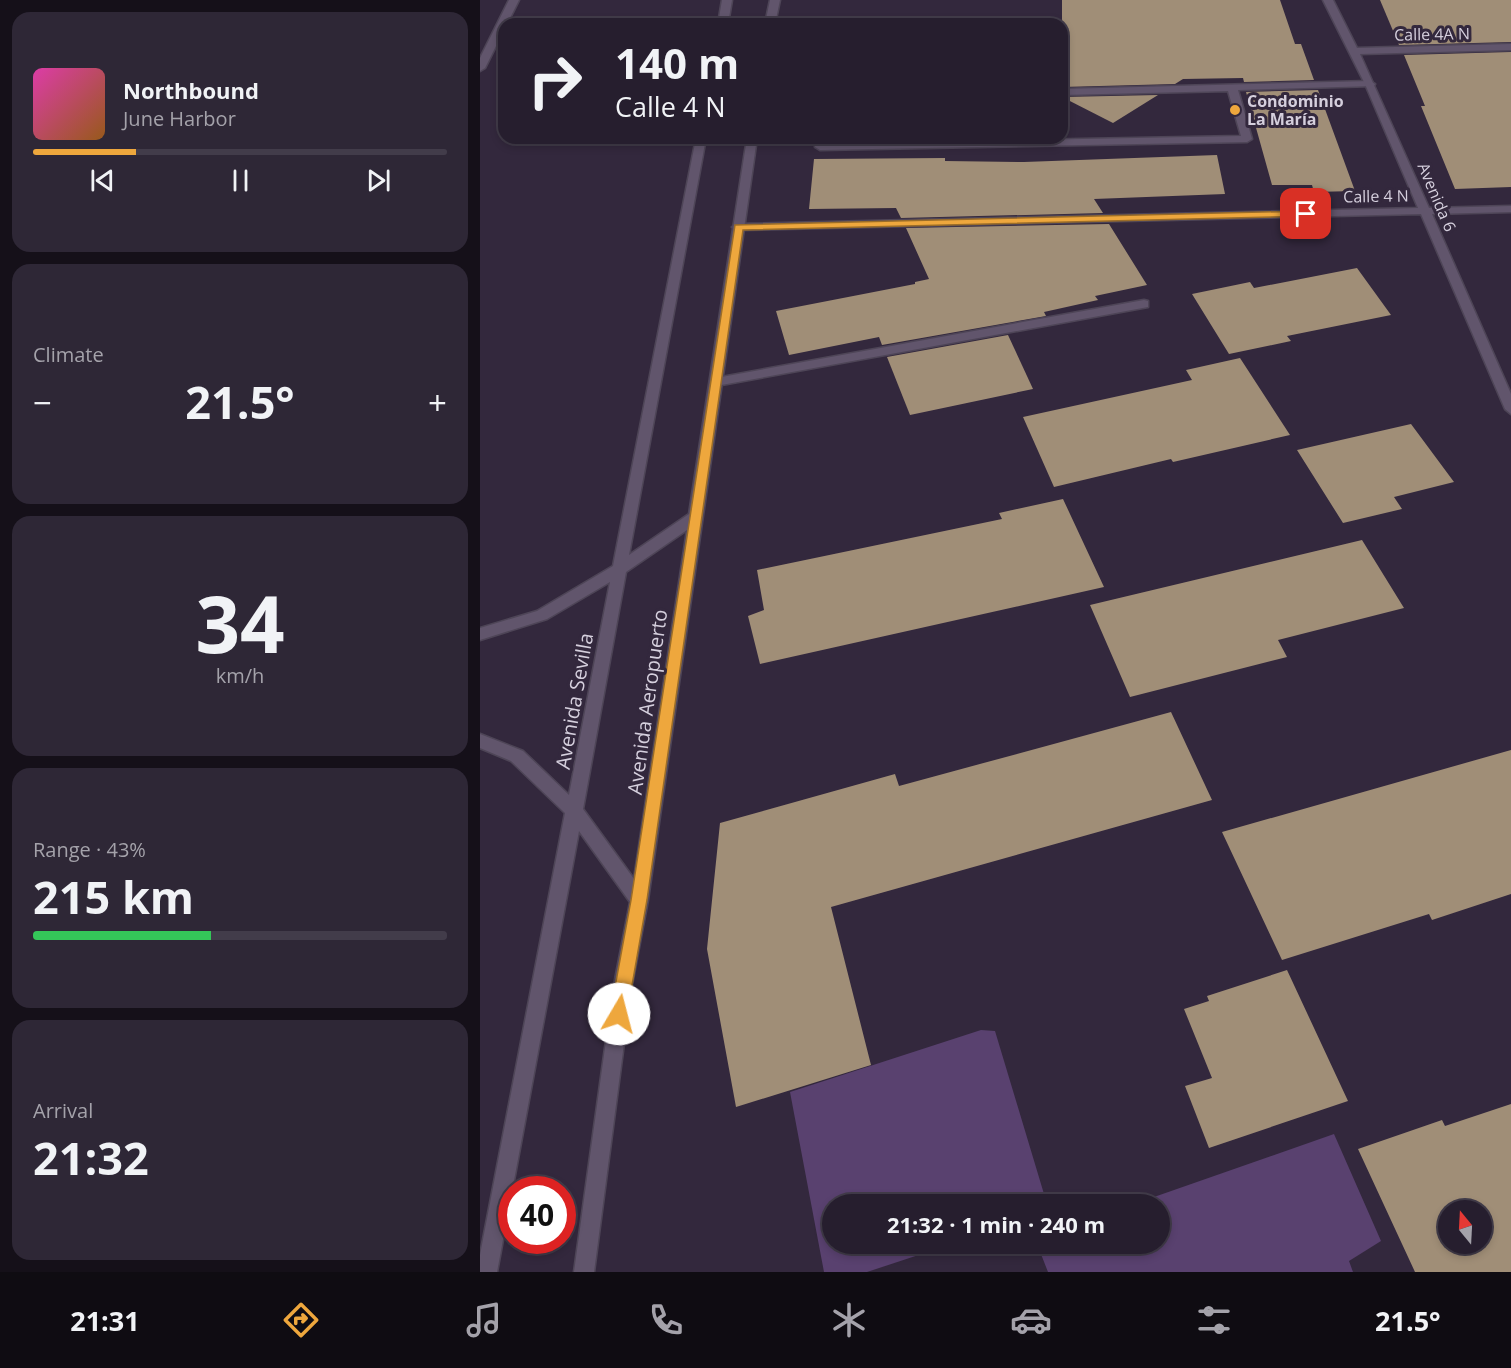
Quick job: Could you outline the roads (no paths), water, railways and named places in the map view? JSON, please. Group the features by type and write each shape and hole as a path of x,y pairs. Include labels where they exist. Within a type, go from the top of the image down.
{"street":[{"path":"505,18 514,0"},
{"path":"724,18 727,0"},
{"path":"771,18 775,0"},
{"name":"Avenida 6","path":"1328,0 1370,84 1511,409"},
{"path":"480,68 498,32"},
{"name":"Calle 4A N","path":"1354,51 1511,47"},
{"path":"1068,92 1370,84"},
{"path":"1068,142 1247,139 1232,87"},
{"name":"Avenida Sevilla","path":"487,1272 700,144"},
{"name":"Avenida Aeropuerto","path":"584,1272 622,990 639,900 751,144"},
{"path":"820,144 820,147 980,144"},
{"name":"Calle 4 N","path":"738,227 1511,209"},
{"path":"716,382 1144,304"},
{"path":"480,633 542,615 618,570 695,517"},
{"path":"480,741 517,756 575,812 639,900"}],"place":[{"name":"Condominio La María","path":"1235,110"}]}
